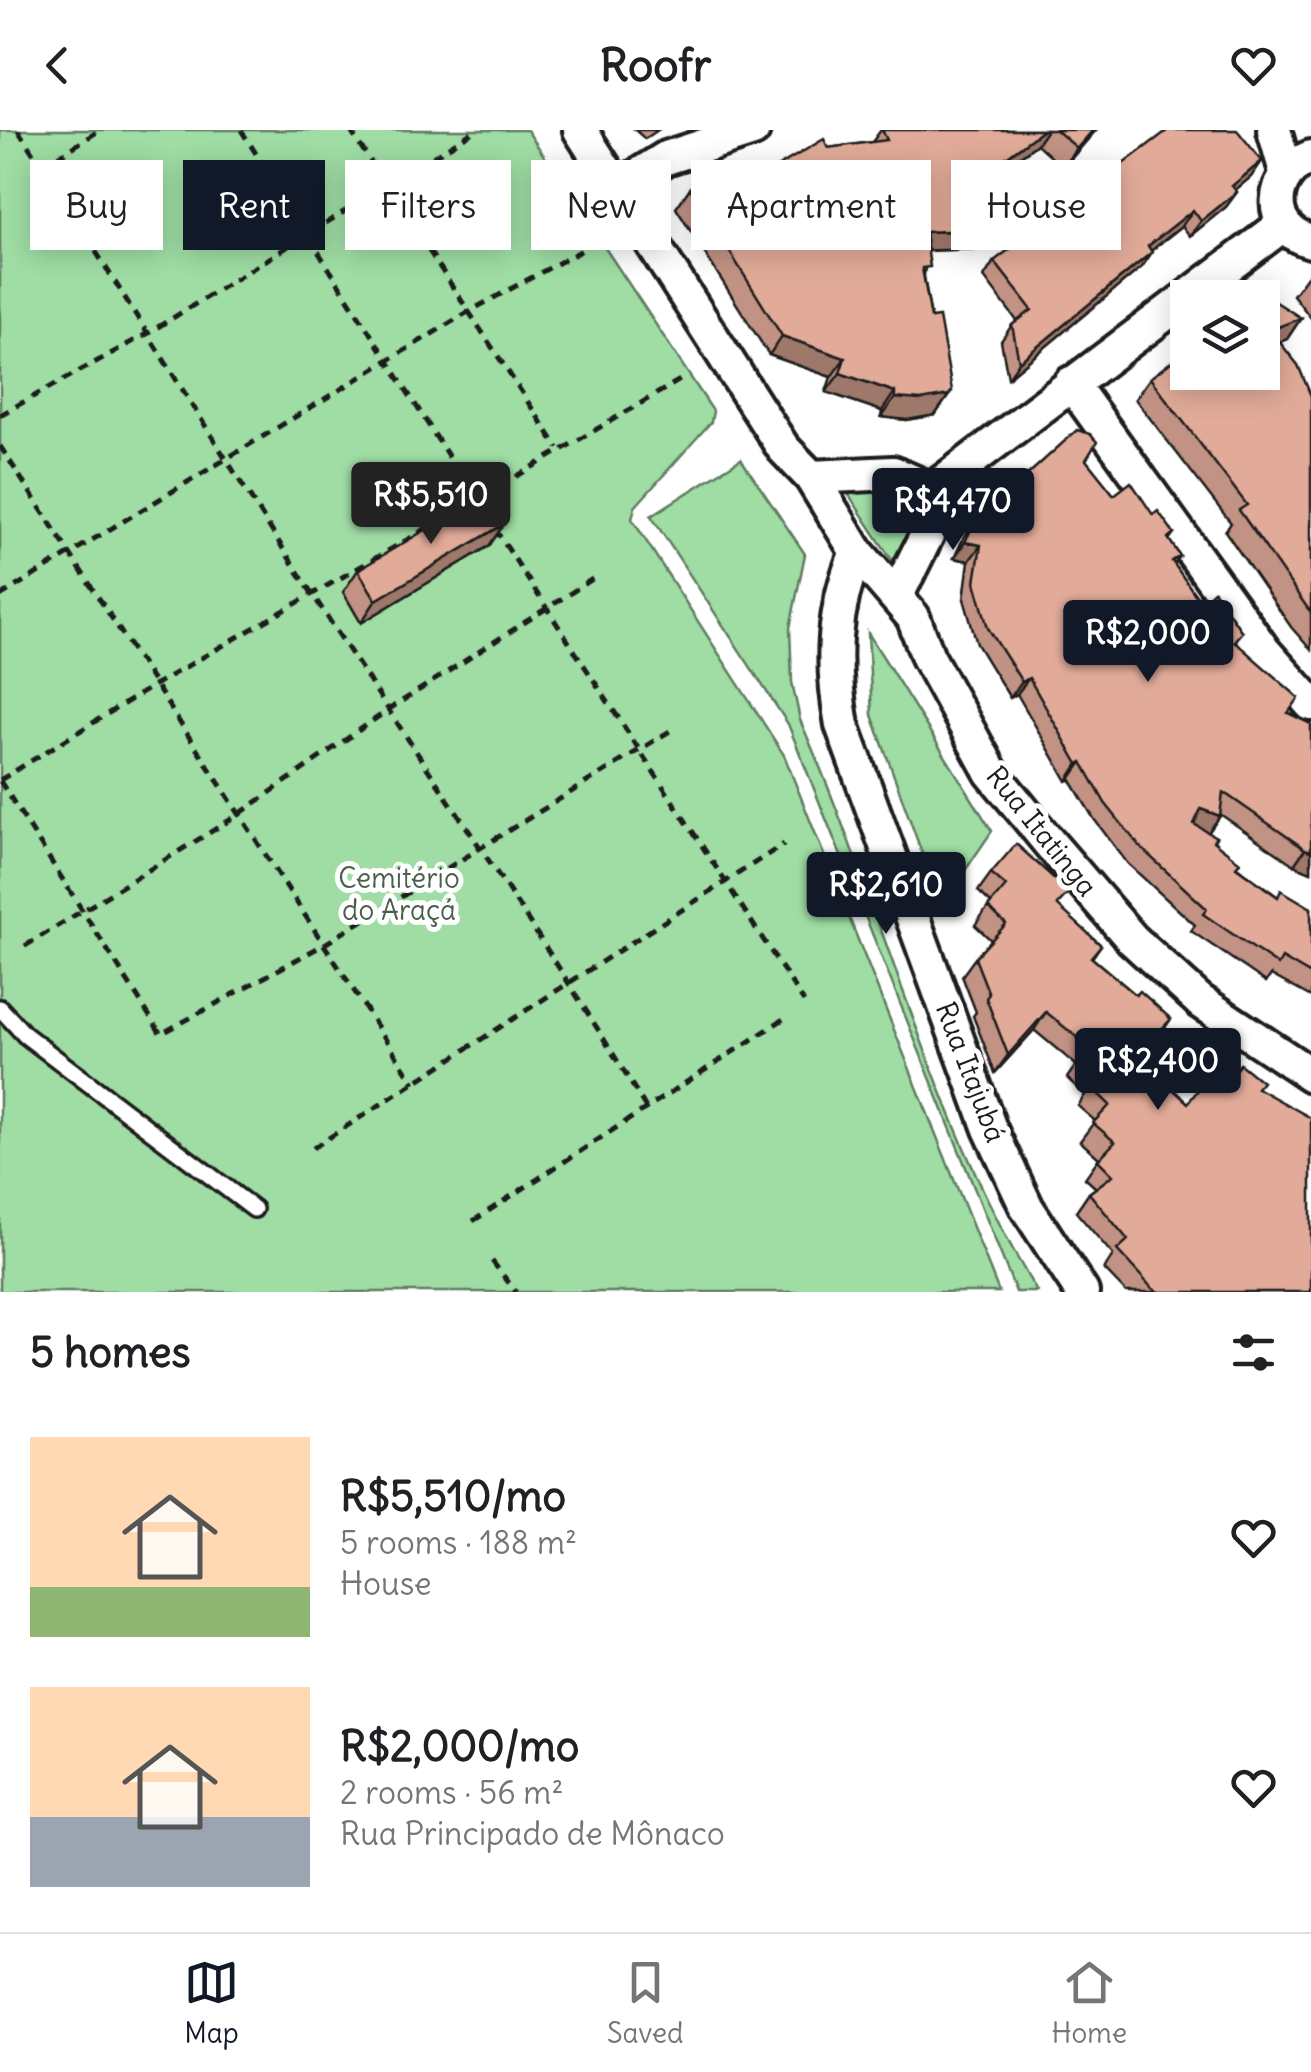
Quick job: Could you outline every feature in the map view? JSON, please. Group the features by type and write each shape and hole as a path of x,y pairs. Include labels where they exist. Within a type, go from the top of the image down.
{"street":[{"name":"Rua Itatinga","path":"580,130 600,160"},
{"path":"663,160 753,130"},
{"path":"898,595 928,532 932,490 1071,383 1298,233 1277,208 1277,189 1298,165 1274,130"},
{"name":"Rua Itatinga","path":"658,250 784,448 811,477 857,552 898,595 991,772 1132,939 1200,1001 1311,1075"},
{"path":"1071,383 1264,652 1311,704"},
{"path":"811,477 894,473 932,490"},
{"name":"Rua Itajubá","path":"857,552 841,589 835,638 834,678 842,725 990,1129 1028,1208 1082,1292"}],"lane":[{"path":"0,1008 25,1035 254,1209"}],"path":[{"path":"18,130 37,160"},
{"path":"53,160 100,130"},
{"path":"241,130 261,160"},
{"path":"350,130 369,160"},
{"path":"429,160 476,130"},
{"path":"96,250 312,593 570,982 646,1108"},
{"path":"0,415 287,250"},
{"path":"319,250 804,1002"},
{"path":"428,250 558,448"},
{"path":"0,596 468,312 582,250"},
{"path":"670,731 323,945 160,1034 0,781 156,684 680,380"},
{"path":"0,446 414,1083"},
{"path":"25,946 238,815 388,710 597,576"},
{"path":"312,1148 784,844"},
{"path":"473,1220 785,1018"},
{"path":"492,1261 516,1292"}],"green space":[{"name":"Cemitério do Araçá","path":"0,130 527,130 547,160 531,160 531,250 606,250 713,411 711,422 635,507 632,519 784,755 999,1292 0,1292"},
{"path":"741,459 805,554 790,628 792,682 800,720 937,1083 1000,1224 1037,1292 1016,1292 788,724 651,516"},
{"path":"841,483 922,488 897,568"},
{"path":"868,633 992,831 941,906 872,715"}],"building":[{"path":"882,130 1043,130 1002,160 951,160 951,231 931,232 931,160 789,160 824,139 828,148 887,140"},
{"path":"1056,130 1093,130 1077,148"},
{"path":"1168,130 1237,130 1262,161 1232,186 1237,192 1201,221 1193,210 1148,246 1152,252 1019,362 1012,325 1032,310 994,261 1009,250 1121,250 1121,165"},
{"path":"729,250 928,250 930,267 922,268 931,318 939,317 952,391 949,395 921,400 895,398 895,392 840,373 845,358 782,336"},
{"path":"1280,304 1301,318 1280,326"},
{"path":"1280,342 1298,365 1311,396 1311,613 1239,510 1247,505 1150,378 1170,363 1170,390 1280,390"},
{"path":"1077,430 1090,434 1097,442 1086,460 1114,495 1131,482 1153,515 1158,511 1174,533 1168,538 1180,556 1172,561 1201,603 1214,591 1242,632 1234,641 1299,698 1288,713 1311,724 1311,851 1223,792 1220,816 1201,809 1194,824 1216,837 1213,841 1240,862 1236,867 1278,897 1281,890 1311,908 1311,975 1282,958 1278,965 1203,914 1207,909 1140,847 1105,803 1082,762 1078,764 1029,678 1022,682 988,628 975,582 981,545 965,542 975,521 983,524 992,507"},
{"path":"486,494 504,524 376,600 358,570"},
{"path":"1016,844 1069,892 1057,905 1101,945 1091,957 1136,995 1140,991 1171,1019 1157,1034 1162,1040 1143,1062 1188,1103 1218,1064 1232,1074 1240,1064 1262,1082 1257,1088 1311,1118 1311,1292 1159,1292 1117,1250 1128,1240 1089,1193 1113,1175 1098,1160 1115,1142 1093,1123 1110,1105 1091,1087 1099,1078 1080,1060 1090,1048 1046,1012 1008,1055 975,958 1006,924 988,907 1006,886 991,873"}]}
